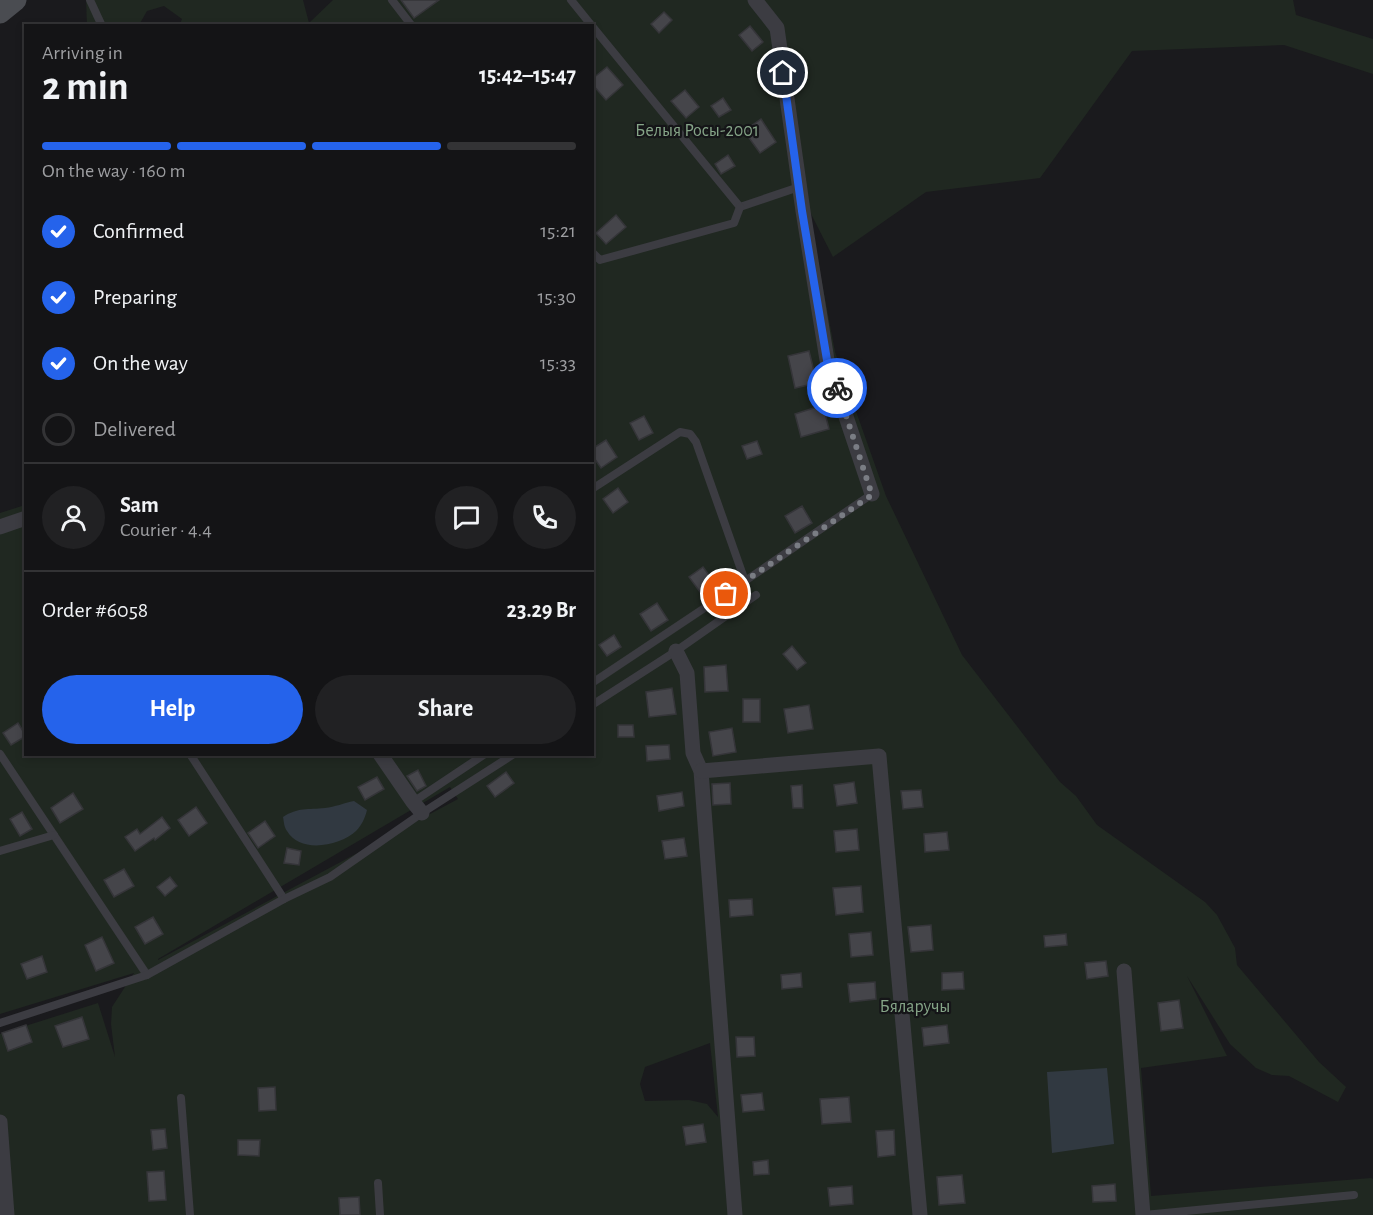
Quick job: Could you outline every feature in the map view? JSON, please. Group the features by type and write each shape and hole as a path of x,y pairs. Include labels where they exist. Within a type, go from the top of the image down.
{"main road":[{"path":"0,13 16,0"}],"street":[{"path":"754,0 777,28 799,187 827,360 872,495"},
{"path":"0,527 24,519"},
{"path":"676,651 687,673 693,753 701,771 735,1215"},
{"path":"381,756 418,808"},
{"path":"701,771 879,756 920,1215"},
{"path":"1124,971 1144,1215"},
{"path":"0,1122 8,1215"}],"lane":[{"path":"90,0 101,24"},
{"path":"392,0 410,24"},
{"path":"571,0 590,24"},
{"path":"594,28 740,207"},
{"path":"740,207 799,187"},
{"path":"594,254 600,260 734,223 740,207"},
{"path":"594,488 680,432 690,434 696,442 746,581"},
{"path":"594,682 872,495"},
{"path":"594,704 676,651 756,595"},
{"path":"0,754 147,975"},
{"path":"191,756 284,899"},
{"path":"0,1023 147,975 284,899 330,878 483,756"},
{"path":"418,808 510,756"},
{"path":"0,851 54,835"},
{"path":"181,1098 190,1215"},
{"path":"378,1183 380,1215"},
{"path":"1144,1215 1354,1195"}],"green space":[{"path":"86,0 303,0 309,23 333,0 1293,0 1296,15 1373,39 1373,74 1284,45 1132,51 1040,178 926,192 833,257 808,208 835,352 886,496 962,655 1060,782 1076,796 1097,825 1205,902 1217,915 1235,948 1237,965 1319,1062 1346,1087 1338,1102 1289,1076 1272,1075 1256,1068 1230,1044 1187,976 1227,1056 1141,1068 1151,1196 1371,1178 1373,1179 1373,1215 0,1215 0,1034 98,1003 115,1057 111,1024 112,1007 134,973 0,1014 0,513 24,505 24,756 594,756 594,24 180,24 182,19 164,6 147,11 140,24 87,24","holes":["450,787 458,799 158,960","710,1043 718,1117 707,1104 689,1100 645,1101 640,1084 645,1067"]}],"shaded area":[{"path":"354,801 367,810 365,816 356,831 340,841 320,845 301,843 293,838 285,828 283,817 294,812"},
{"path":"1107,1068 1114,1144 1052,1153 1047,1072"}],"building":[{"path":"401,0 439,0 414,18"},
{"path":"664,12 672,20 659,33 651,24"},
{"path":"750,26 763,42 752,51 739,35"},
{"path":"607,67 623,85 606,100 594,86 594,77"},
{"path":"685,90 699,107 686,118 671,101"},
{"path":"723,98 731,110 719,117 711,106"},
{"path":"761,119 776,142 760,153 744,131"},
{"path":"728,155 735,166 721,174 715,164"},
{"path":"616,215 626,227 606,244 596,233"},
{"path":"809,351 817,383 795,388 788,356"},
{"path":"823,405 829,429 801,437 795,414"},
{"path":"644,416 653,433 639,440 630,423"},
{"path":"606,440 617,457 601,468 594,458 594,448"},
{"path":"757,441 762,454 747,459 742,446"},
{"path":"618,488 628,502 613,513 603,499"},
{"path":"802,506 812,523 795,533 785,516"},
{"path":"703,567 717,586 703,596 689,577"},
{"path":"657,603 668,620 651,631 640,614"},
{"path":"614,635 621,647 607,656 599,645"},
{"path":"792,646 806,663 797,670 783,654"},
{"path":"726,665 728,691 705,692 704,667"},
{"path":"672,688 676,714 649,717 646,692"},
{"path":"743,699 760,699 760,722 743,722"},
{"path":"809,705 813,729 788,733 784,709"},
{"path":"18,723 24,737 11,745 3,733"},
{"path":"618,725 633,725 634,737 618,737"},
{"path":"732,728 736,752 713,756 709,732"},
{"path":"669,745 670,759 647,761 646,746"},
{"path":"418,770 426,786 417,791 407,776"},
{"path":"506,772 514,783 495,797 487,786"},
{"path":"377,777 384,789 365,800 358,787"},
{"path":"854,782 857,803 837,806 834,785"},
{"path":"730,783 731,804 713,805 712,784"},
{"path":"802,785 803,808 793,808 791,786"},
{"path":"921,790 923,807 903,809 901,791"},
{"path":"682,792 684,806 659,811 657,796"},
{"path":"73,793 83,809 60,823 51,808"},
{"path":"196,807 207,823 189,836 178,820"},
{"path":"22,812 32,829 20,836 10,819"},
{"path":"162,817 170,828 135,851 125,837 137,829 140,834"},
{"path":"265,821 275,836 258,848 248,833"},
{"path":"857,829 859,850 836,852 834,831"},
{"path":"947,832 949,850 925,852 924,834"},
{"path":"684,838 687,856 665,859 662,841"},
{"path":"287,848 301,851 299,865 284,863"},
{"path":"124,869 134,886 114,897 104,880"},
{"path":"170,877 177,886 165,896 157,887"},
{"path":"861,886 863,912 836,915 833,888"},
{"path":"752,899 753,915 730,917 729,900"},
{"path":"153,917 163,934 145,944 135,927"},
{"path":"931,925 933,950 911,952 908,927"},
{"path":"871,932 873,955 851,957 849,934"},
{"path":"1066,934 1067,945 1045,947 1044,936"},
{"path":"102,937 114,963 96,971 85,945"},
{"path":"42,956 47,972 27,979 21,964"},
{"path":"1106,961 1108,976 1087,979 1085,963"},
{"path":"963,972 964,989 942,990 942,973"},
{"path":"801,973 802,987 782,989 781,975"},
{"path":"875,982 876,999 850,1002 848,984"},
{"path":"1179,1000 1183,1028 1161,1031 1158,1003"},
{"path":"82,1017 89,1039 63,1047 55,1026"},
{"path":"26,1025 32,1042 8,1051 2,1033"},
{"path":"947,1025 949,1043 924,1046 922,1028"},
{"path":"736,1037 754,1037 755,1056 737,1057"},
{"path":"275,1087 276,1110 259,1111 258,1088"},
{"path":"762,1093 764,1110 743,1112 741,1095"},
{"path":"849,1097 851,1122 822,1124 820,1099"},
{"path":"703,1124 706,1142 686,1145 683,1127"},
{"path":"165,1129 167,1148 153,1150 151,1130"},
{"path":"894,1130 895,1155 878,1157 876,1131"},
{"path":"238,1140 260,1140 259,1156 238,1155"},
{"path":"768,1160 769,1174 754,1175 753,1162"},
{"path":"164,1171 166,1200 149,1201 147,1172"},
{"path":"962,1175 965,1203 939,1205 937,1177"},
{"path":"1115,1184 1116,1201 1093,1202 1092,1186"},
{"path":"852,1186 853,1204 830,1206 828,1188"},
{"path":"359,1197 360,1215 340,1215 339,1198"}],"way so far":[{"path":"726,594 872,495 837,388"}],"route":[{"path":"783,73 802,211 827,360 837,388"}],"park label":[{"name":"Белыя Росы-2001","path":"697,130"},
{"name":"Бяларучы","path":"915,1006"}]}
